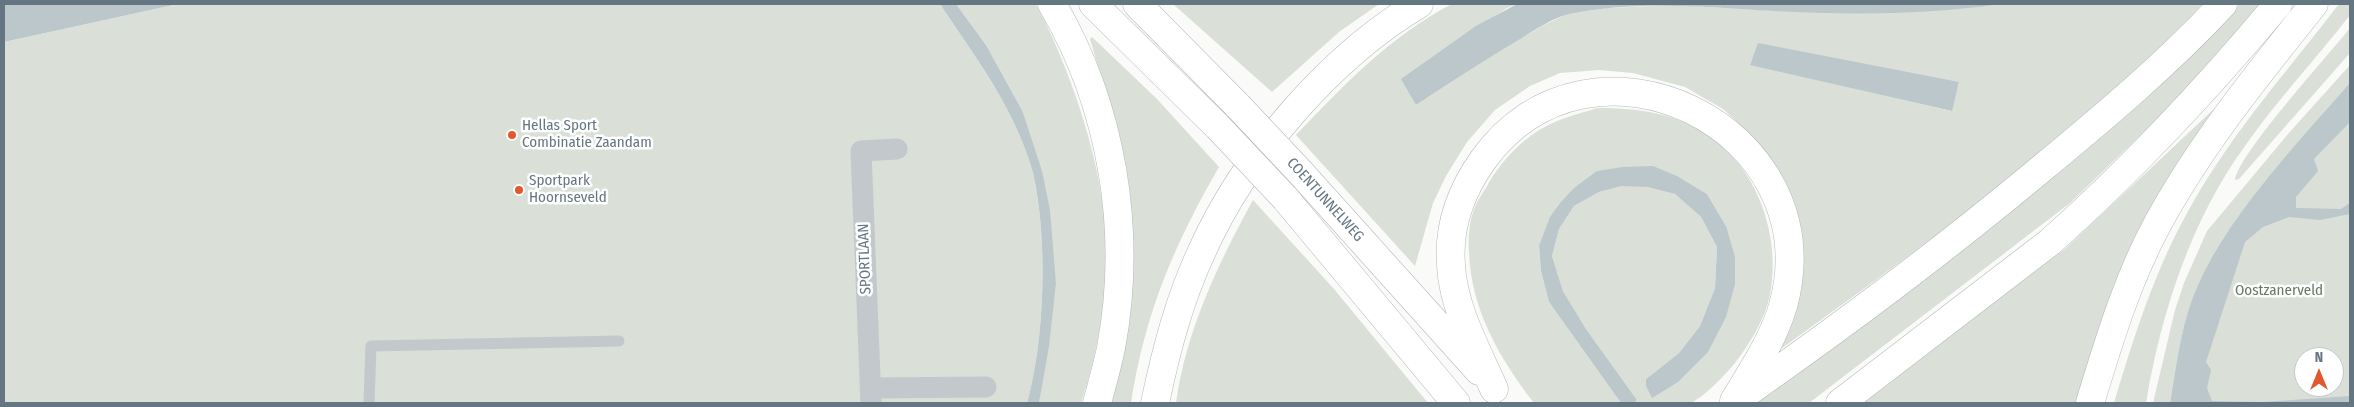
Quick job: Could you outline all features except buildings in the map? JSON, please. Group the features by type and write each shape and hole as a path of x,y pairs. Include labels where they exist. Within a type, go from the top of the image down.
{"highway":[{"path":"1052,4 1072,38 1086,72 1107,141 1117,197 1119,249 1117,303 1111,348 1097,403"},
{"name":"COENTUNNELWEG","path":"1094,4 1218,127 1285,198 1456,403"},
{"name":"COENTUNNELWEG","path":"1137,4 1301,173 1500,396"},
{"path":"1156,403 1176,316 1202,251 1238,184 1291,116 1334,69 1401,14 1419,4"},
{"path":"1733,402 1803,353 1972,226 2101,120 2198,31 2223,4"},
{"path":"1840,403 2064,230 2149,147 2234,57 2278,4"},
{"path":"2090,403 2117,313 2158,224 2203,150 2263,68 2314,4"},
{"path":"1500,396 1466,323 1451,268 1453,224 1465,190 1490,151 1511,130 1533,114 1573,97 1609,91 1628,92 1675,102 1718,124 1734,137 1760,166 1770,182 1783,215 1788,251 1787,284 1783,304 1772,335 1733,402"}],"street":[{"name":"SPORTLAAN","path":"871,396 861,151 897,149"},
{"path":"871,396 986,387"}],"lane":[{"path":"370,403 371,346 619,341"}],"green space":[{"name":"Sportpark Hoornseveld","path":"178,4 940,4 1002,99 1019,134 1033,173 1041,227 1042,288 1038,349 1027,403 4,403 4,42"},
{"path":"956,4 1036,4 1060,55 1081,111 1102,197 1106,268 1105,291 1098,338 1081,403 1039,403 1056,284 1022,110 986,45"},
{"path":"1173,4 1379,4 1339,32 1272,92"},
{"path":"1452,4 1517,4 1507,8 1402,79 1416,105 1486,59 1542,26 1567,14 1607,8 1673,5 1777,11 1853,12 1927,11 2000,4 2203,4 2154,53 2051,145 1942,231 1775,353 1777,176 1751,135 1723,109 1685,87 1633,73 1599,70 1560,73 1530,86 1495,110 1467,142 1446,176 1433,203 1415,266 1296,135 1369,63 1408,31","holes":["1758,47 1959,83 1951,111 1750,64"]},
{"path":"2240,4 2265,4 2177,100 2070,203 1809,403 1751,403 2162,80"},
{"path":"2339,4 2350,4 2350,15 2283,96 2245,146 2209,205 2194,236 2181,268 2160,335 2146,403 2114,403 2147,302 2178,229 2207,179 2242,127"},
{"path":"2350,28 2350,53 2239,179 2235,180 2240,167 2267,127"},
{"path":"1092,37 1157,99 1219,167 1188,224 1163,281 1144,339 1131,403 1108,403 1114,120 1090,39"},
{"name":"Oostzanerveld","path":"2350,65 2350,403 2171,403 2179,354 2309,130 2259,189 2215,253 2193,299 2185,324 2179,351 2170,403 2153,403 2175,310 2184,283 2207,231 2288,134"},
{"path":"2216,107 2218,109 2083,403 1860,403 2066,248"},
{"path":"1597,108 1652,112 1691,125 1703,132 1721,145 1737,161 1750,180 1760,200 1767,222 1773,267 1769,299 1762,319 1735,363 1707,392 1690,403 1671,405 1634,403 1637,400 1586,329 1563,291 1552,256 1559,229 1574,206 1599,192 1622,186 1648,186 1675,194 1701,217 1717,247 1715,288 1700,326 1679,353 1646,379 1708,352 1726,226 1707,194 1679,177 1597,171 1539,246 1541,271 1549,302 1621,403 1534,403 1499,351 1481,314 1475,294 1469,252 1470,224 1476,204 1505,160 1527,139 1556,122"},
{"path":"1253,200 1334,289 1428,403 1176,403 1187,350 1205,298"}],"shaded area":[{"path":"178,4 4,42 4,5"},
{"path":"940,4 956,4 986,45 1022,110 1042,171 1050,210 1056,284 1049,346 1039,403 1027,403 1038,349 1042,288 1041,227 1033,173 1019,134 1002,99"},
{"path":"1517,4 2000,4 1972,8 1887,13 1801,12 1697,6 1645,6 1620,7 1569,14 1539,28 1416,105 1401,79 1476,26"},
{"path":"1758,43 1959,82 1952,111 1750,65"},
{"path":"2350,83 2350,122 2314,159 2318,171 2296,197 2296,208 2341,209 2350,203 2350,214 2320,220 2289,217 2263,227 2245,242 2206,362 2211,370 2207,388 2212,401 2263,402 2350,396 2350,403 2170,403 2184,325 2192,300 2205,271 2240,213 2284,158"},
{"path":"1653,166 1679,177 1707,194 1726,226 1735,257 1735,284 1726,317 1708,352 1678,382 1652,398 1646,386 1646,379 1679,353 1700,326 1715,288 1717,247 1701,217 1675,194 1648,187 1622,186 1599,192 1574,206 1559,229 1552,256 1563,291 1586,329 1637,400 1634,403 1621,403 1549,302 1541,271 1539,246 1550,217 1561,202 1574,188 1597,171 1623,167"}],"place":[{"name":"Hellas Sport Combinatie Zaandam","path":"512,135"},
{"name":"Sportpark Hoornseveld","path":"519,190"}]}
